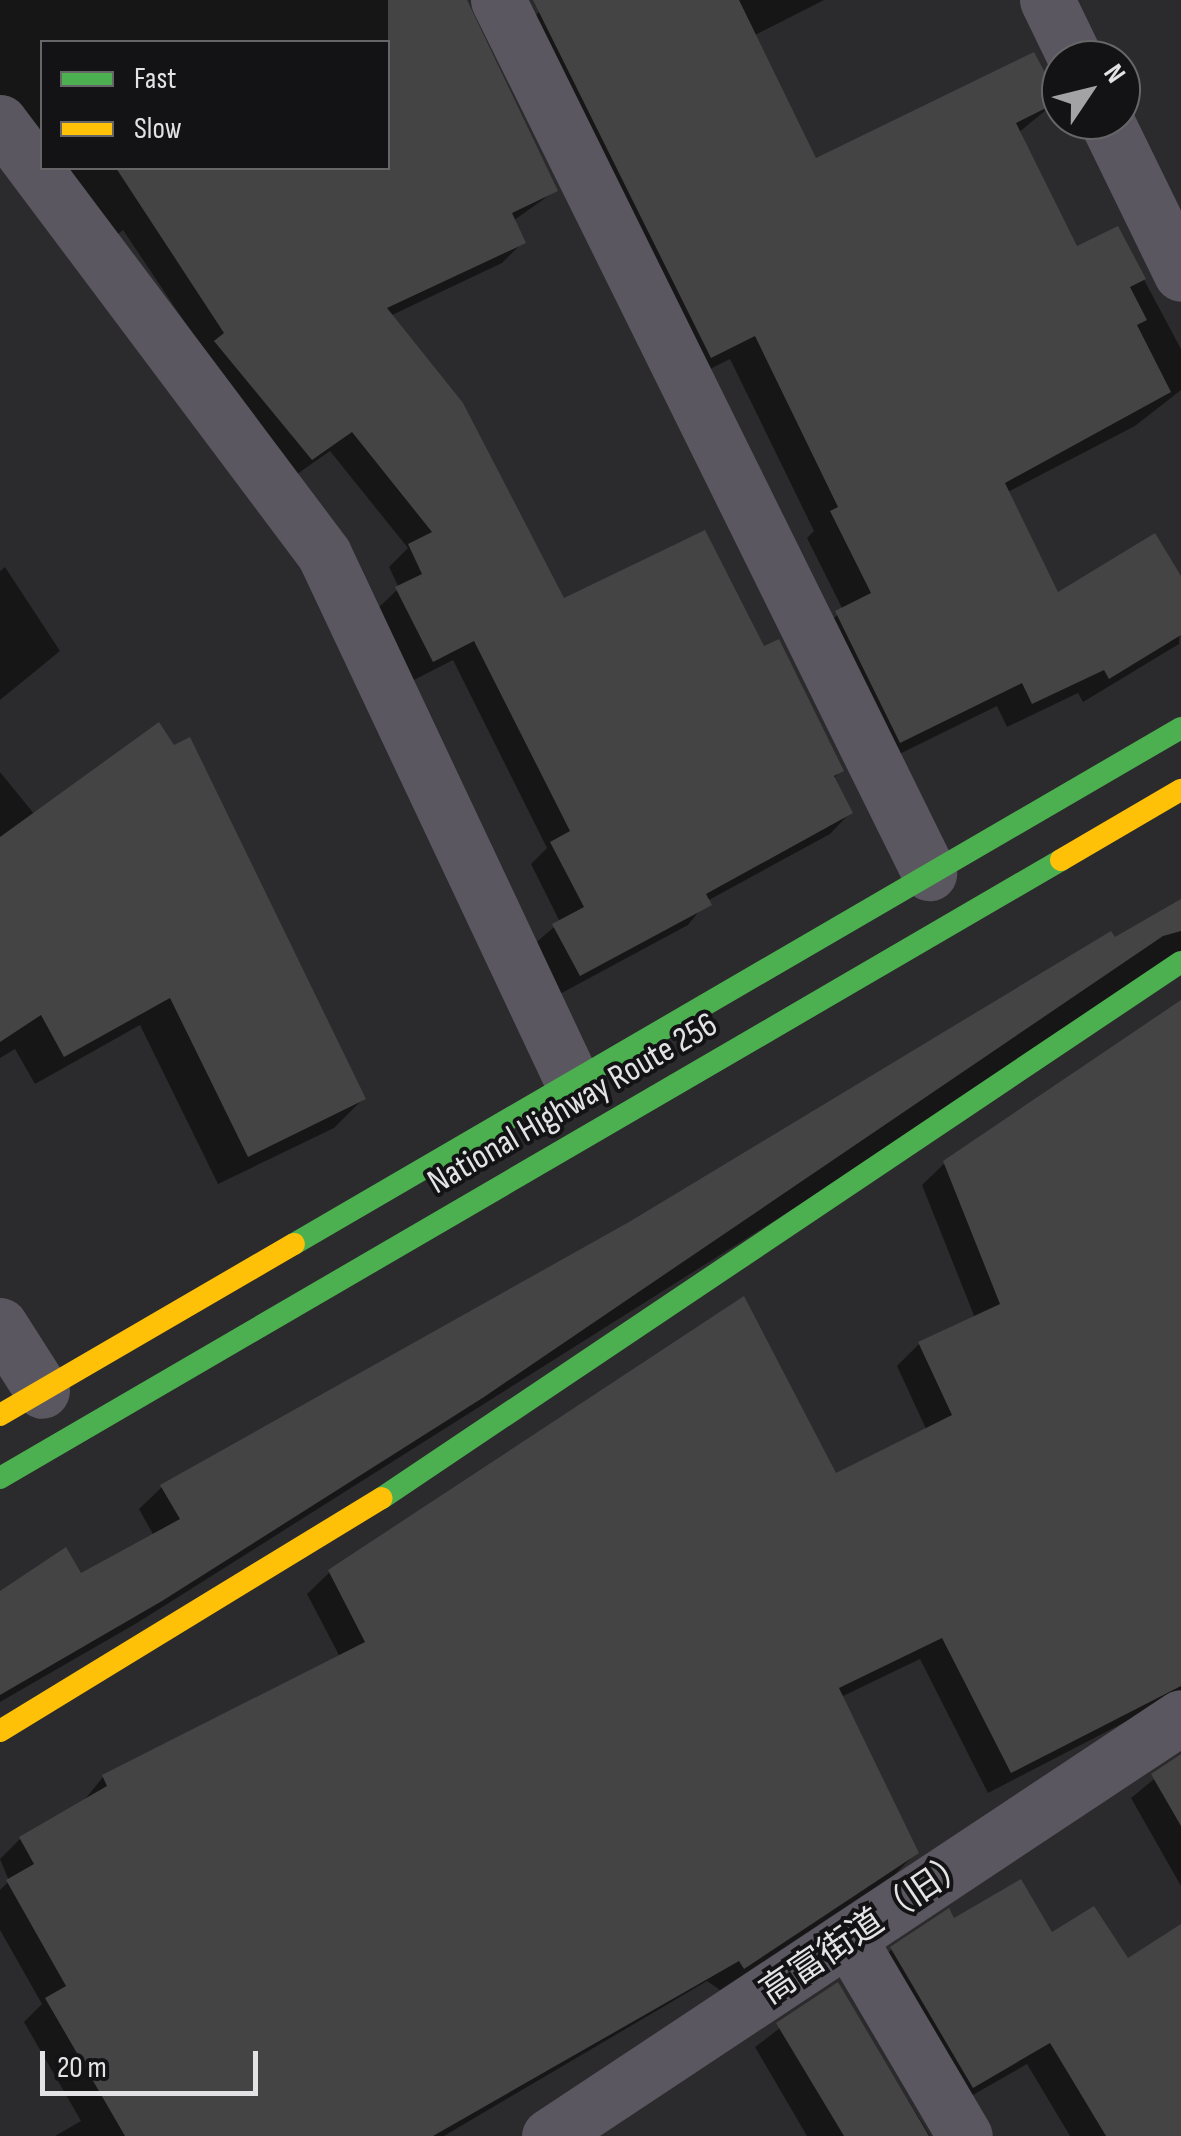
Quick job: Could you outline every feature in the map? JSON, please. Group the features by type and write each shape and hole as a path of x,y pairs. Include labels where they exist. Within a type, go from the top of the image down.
{"main road":[{"name":"National Highway Route 256","path":"21,1403 570,1079 1181,728"},
{"name":"National Highway Route 256","path":"0,1478 1181,790"},
{"path":"0,1730 178,1628 502,1423 1181,962"}],"street":[{"path":"498,0 929,873"},
{"path":"1047,0 1066,40"},
{"path":"0,122 324,554 570,1079"},
{"path":"1116,140 1181,274"},
{"path":"0,1325 21,1403"},
{"name":"高富街道（旧）","path":"548,2136 850,1941 1181,1716"},
{"path":"850,1941 965,2136"}],"building":[{"path":"388,0 467,0 558,191 512,213 526,243 387,308 463,403 564,598 705,530 764,646 779,639 844,771 834,776 853,813 706,894 712,905 580,976 552,924 584,907 550,842 570,831 474,641 433,662 395,587 422,574 408,544 432,532 352,432 312,460 214,341 224,333 117,170 390,170"},
{"path":"533,0 739,0 816,158 1034,52 1041,65 1041,110 1016,123 1077,246 1118,226 1146,279 1130,287 1147,320 1137,325 1171,392 1005,483 1058,592 1155,533 1181,576 1181,635 1109,679 1104,670 1032,704 1022,683 900,743 835,611 871,593 830,511 838,507 755,336 711,358"},
{"path":"159,722 174,745 190,737 366,1099 248,1157 170,998 64,1057 41,1015 0,1042 0,837"},
{"path":"1181,899 1181,931 1163,936 484,1397 162,1601 0,1695 0,1591 66,1547 81,1573 180,1519 160,1485 629,1222 1111,931 1115,937"},
{"path":"1181,1000 1181,1686 1011,1773 942,1638 839,1688 919,1853 744,1969 739,1961 433,2136 125,2136 45,1998 66,1986 6,1880 34,1864 19,1837 107,1786 102,1775 365,1642 328,1570 744,1296 836,1473 952,1415 918,1342 1000,1304 943,1161"},
{"path":"1181,1754 1181,1826 1151,1774"},
{"path":"1021,1879 1052,1932 1094,1906 1128,1958 1181,1924 1181,2136 1106,2136 1050,2043 973,2088 890,1947 949,1908 954,1918"},
{"path":"838,1982 929,2136 844,2136 776,2023"}],"traffic: fast":[{"path":"294,1244 1181,728"},
{"path":"0,1478 1061,860"},
{"path":"382,1498 1181,962"}],"traffic: slow":[{"path":"1061,860 1181,790"},
{"path":"0,1415 294,1244"},
{"path":"0,1731 382,1498"}]}
